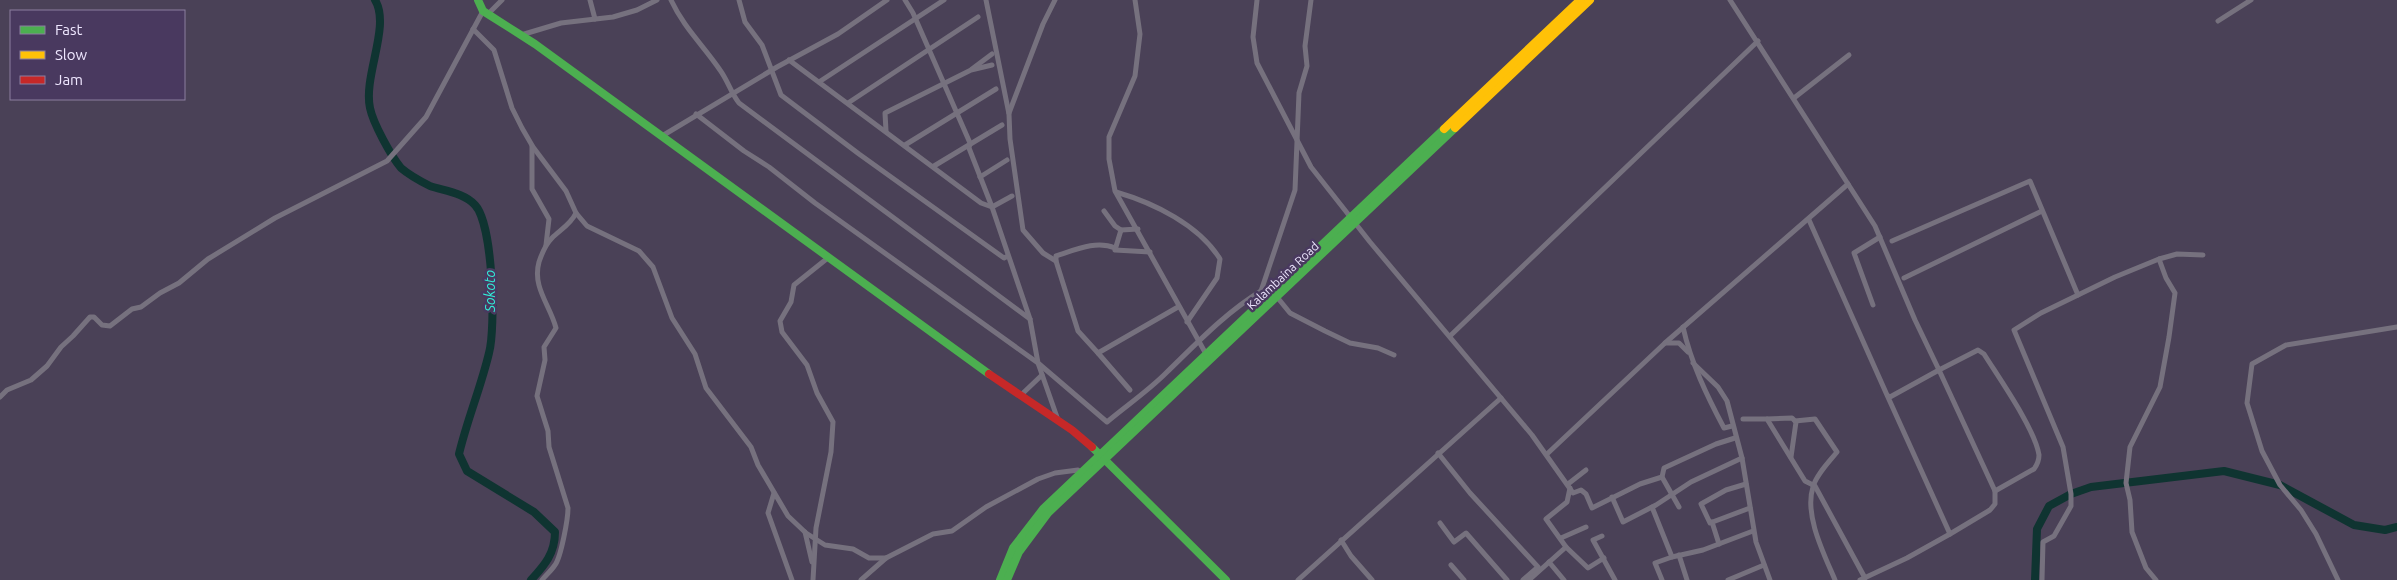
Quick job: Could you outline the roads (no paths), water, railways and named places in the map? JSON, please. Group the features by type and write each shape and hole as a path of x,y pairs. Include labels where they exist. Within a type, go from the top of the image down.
{"main road":[{"path":"478,0 486,12 662,136 966,358 1058,420 1102,457 1226,580"},
{"path":"1102,457 1206,354 1264,299 1353,220 1580,0"},
{"name":"Kalambaina Road","path":"1007,580 1019,552 1028,538 1048,513 1102,457 1277,297 1353,220 1590,0"},
{"path":"1000,580 1014,548 1023,534 1043,509 1083,476"}],"street":[{"path":"0,397 7,390 31,380 47,366 61,347 74,336 90,317 94,317 102,326 110,326 125,314 141,307 160,293 179,283 208,259 275,218 386,161 426,117 473,29 486,12 502,0"},
{"path":"590,0 594,20"},
{"path":"521,35 551,25 594,20 637,10 657,0"},
{"path":"671,0 679,18 720,69 730,86 732,95 739,103 1030,319"},
{"path":"738,0 745,22 762,45 781,95 1004,258 1008,256"},
{"path":"662,136 789,60 838,34 888,0"},
{"path":"905,0 915,18 970,143 969,148 992,207 1030,319 1038,363 1058,420"},
{"path":"819,82 944,0"},
{"path":"986,0 1009,114 1010,139 1023,230 1043,253 1056,261"},
{"path":"1009,114 1043,24 1055,0"},
{"path":"1135,0 1140,34 1135,76 1109,137 1109,159 1116,192 1138,229 1178,307 1206,354"},
{"path":"1257,0 1254,37 1257,63 1311,167 1547,454 1573,493 1581,490 1585,492 1592,508 1640,484 1662,477"},
{"path":"1264,299 1261,291 1293,198 1297,178 1299,93 1307,66 1305,46 1310,0"},
{"path":"1730,0 1794,98 1880,237 1915,320 1995,491 1995,504 1990,510 1939,541 1863,579 1813,485 1805,481 1767,418"},
{"path":"2218,21 2251,0"},
{"path":"848,103 978,18"},
{"path":"473,29 494,50 512,108 532,145 566,191 576,213 588,226 639,251 653,268 672,318 695,354 706,388 751,447 788,516 805,532 825,545 853,549 869,558 886,558"},
{"path":"1450,336 1758,42"},
{"path":"971,70 992,54"},
{"path":"1794,98 1849,55"},
{"path":"789,60 934,166 981,203 992,207 1012,196"},
{"path":"886,131 885,113 944,82 971,70 992,65"},
{"path":"905,145 996,89"},
{"path":"696,114 815,203 1038,363 1107,422 1166,373 1198,340 1244,301 1261,291"},
{"path":"934,166 1002,125"},
{"path":"532,145 532,190 549,219 546,246 536,274 540,292 552,313 556,328 544,347 545,360 537,396 548,431 549,447 568,515 560,554 555,566 542,580"},
{"path":"980,177 1007,160"},
{"path":"1892,241 2030,181 2078,295"},
{"path":"1547,454 1683,327 1809,220 1848,184"},
{"path":"1116,192 1137,198 1171,215 1211,245 1220,259 1217,278 1187,322"},
{"path":"1104,210 1121,230"},
{"path":"1904,278 2042,211"},
{"path":"546,246 573,220 576,213"},
{"path":"1809,220 1950,534"},
{"path":"1121,230 1138,229"},
{"path":"1115,248 1121,230"},
{"path":"1873,305 1854,253 1880,237"},
{"path":"1130,390 1078,331 1056,256 1084,246 1106,244 1115,248 1115,250 1126,252 1150,252"},
{"path":"2042,580 2044,542 2054,536 2071,506 2072,494 2063,448 2014,330 2040,313 2159,259 2177,254 2203,255"},
{"path":"813,567 815,539 831,452 834,422 817,393 807,365 782,332 780,321 790,302 794,285 828,257"},
{"path":"2156,580 2146,568 2132,532 2130,500 2126,483 2130,447 2160,386 2168,347 2175,293 2166,278 2159,259"},
{"path":"1277,297 1290,313 1325,331 1350,343 1378,348 1394,356"},
{"path":"1098,353 1178,307"},
{"path":"1683,327 1693,363 1724,428 1732,426"},
{"path":"2338,580 2316,534 2301,510 2280,485 2262,451 2247,403 2252,364 2286,345 2397,327"},
{"path":"1665,344 1678,343 1689,352"},
{"path":"1887,395 1890,397 1978,350 1984,354 2009,396 2015,402 2039,456 2034,469 1995,491"},
{"path":"1693,363 1718,388 1726,401 1742,458 1753,531 1770,580"},
{"path":"1021,395 1042,375"},
{"path":"1298,580 1501,398"},
{"path":"1743,419 1792,418 1795,421 1815,419 1837,452 1813,485 1810,498 1816,537 1835,580"},
{"path":"1791,457 1795,421"},
{"path":"1678,507 1662,477 1664,468 1716,444 1735,438"},
{"path":"1438,453 1470,493 1538,567 1523,580"},
{"path":"1612,497 1623,522 1652,507 1671,493 1742,458"},
{"path":"860,580 886,558 934,534 952,531 986,506 1038,479 1055,473 1078,470 1083,476"},
{"path":"1586,470 1569,486 1566,502 1546,519 1566,547 1588,568 1604,558"},
{"path":"1719,544 1712,522 1710,523 1701,504 1726,490 1746,484"},
{"path":"774,493 768,513 792,580"},
{"path":"1652,507 1672,557"},
{"path":"1712,522 1750,508"},
{"path":"1440,523 1454,542 1466,533 1506,580"},
{"path":"1561,538 1586,527"},
{"path":"1662,580 1655,564 1753,531"},
{"path":"805,532 814,579"},
{"path":"1602,536 1593,540 1615,580"},
{"path":"1341,540 1356,563 1372,580"},
{"path":"1532,579 1566,547"},
{"path":"1679,555 1687,580"},
{"path":"1549,562 1564,580"},
{"path":"1451,565 1464,580"},
{"path":"1728,580 1764,565"}],"waterway":[{"name":"Sokoto","path":"375,0 379,11 380,23 369,95 370,108 378,130 401,168 430,186 460,195 471,201 481,216 486,232 491,276 491,340 486,366 459,454 467,471 534,512 555,532 551,552 541,569 531,580"},
{"path":"2035,580 2037,529 2049,506 2071,494 2091,487 2224,471 2280,485 2354,525 2385,530 2397,527"}]}
